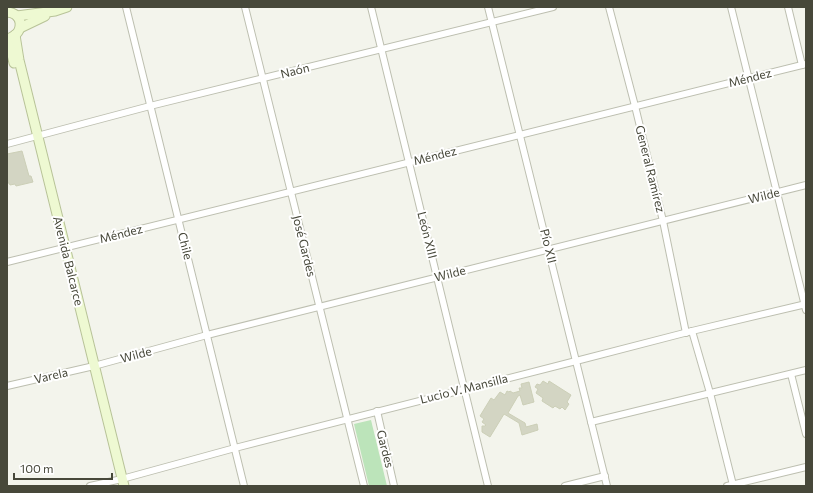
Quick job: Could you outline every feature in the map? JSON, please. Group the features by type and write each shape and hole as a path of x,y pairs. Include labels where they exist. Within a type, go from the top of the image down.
{"main road":[{"path":"11,12 30,15 55,11 67,7"},
{"path":"14,34 55,11"},
{"name":"Avenida Balcarce","path":"11,12 20,24 14,34 35,137 120,483"},
{"name":"Avenida Balcarce","path":"7,42 35,137"}],"street":[{"name":"Chile","path":"126,7 244,486"},
{"name":"José Gardes","path":"245,7 364,486"},
{"name":"León XIII","path":"371,7 488,486"},
{"name":"Pío XII","path":"488,7 607,486"},
{"name":"Naón","path":"7,144 150,106 553,7"},
{"name":"General Ramírez","path":"609,7 635,106 689,332 710,393 730,485"},
{"path":"731,7 806,306"},
{"path":"788,7 804,65"},
{"name":"Méndez","path":"7,262 804,65"},
{"name":"Wilde","path":"91,366 207,335 806,185"},
{"name":"Lucio V. Mansilla","path":"90,486 120,483 234,448 689,332 806,306"},
{"name":"Varela","path":"7,386 91,366"},
{"path":"591,422 806,370"},
{"path":"791,374 806,434"},
{"name":"Gardes","path":"376,412 394,486"},
{"path":"730,485 806,468"},
{"path":"565,486 604,476"}],"green space":[{"path":"371,420 387,486 369,486 354,424"}],"building":[{"path":"22,151 29,176 31,176 33,182 16,186 15,184 10,185 7,183 7,154"},
{"path":"543,381 548,384 549,381 571,395 567,402 569,404 565,410 562,407 560,409 555,406 553,408 542,401 543,398 536,393 538,389 535,387 537,384 540,385"},
{"path":"529,382 534,402 523,405 520,395 508,413 525,423 526,427 537,424 538,430 522,435 519,423 504,414 490,437 482,432 482,426 486,425 482,422 484,419 480,416 491,398 494,400 500,392 505,395 507,391 513,393 520,391 519,388 522,388 521,384"}]}
